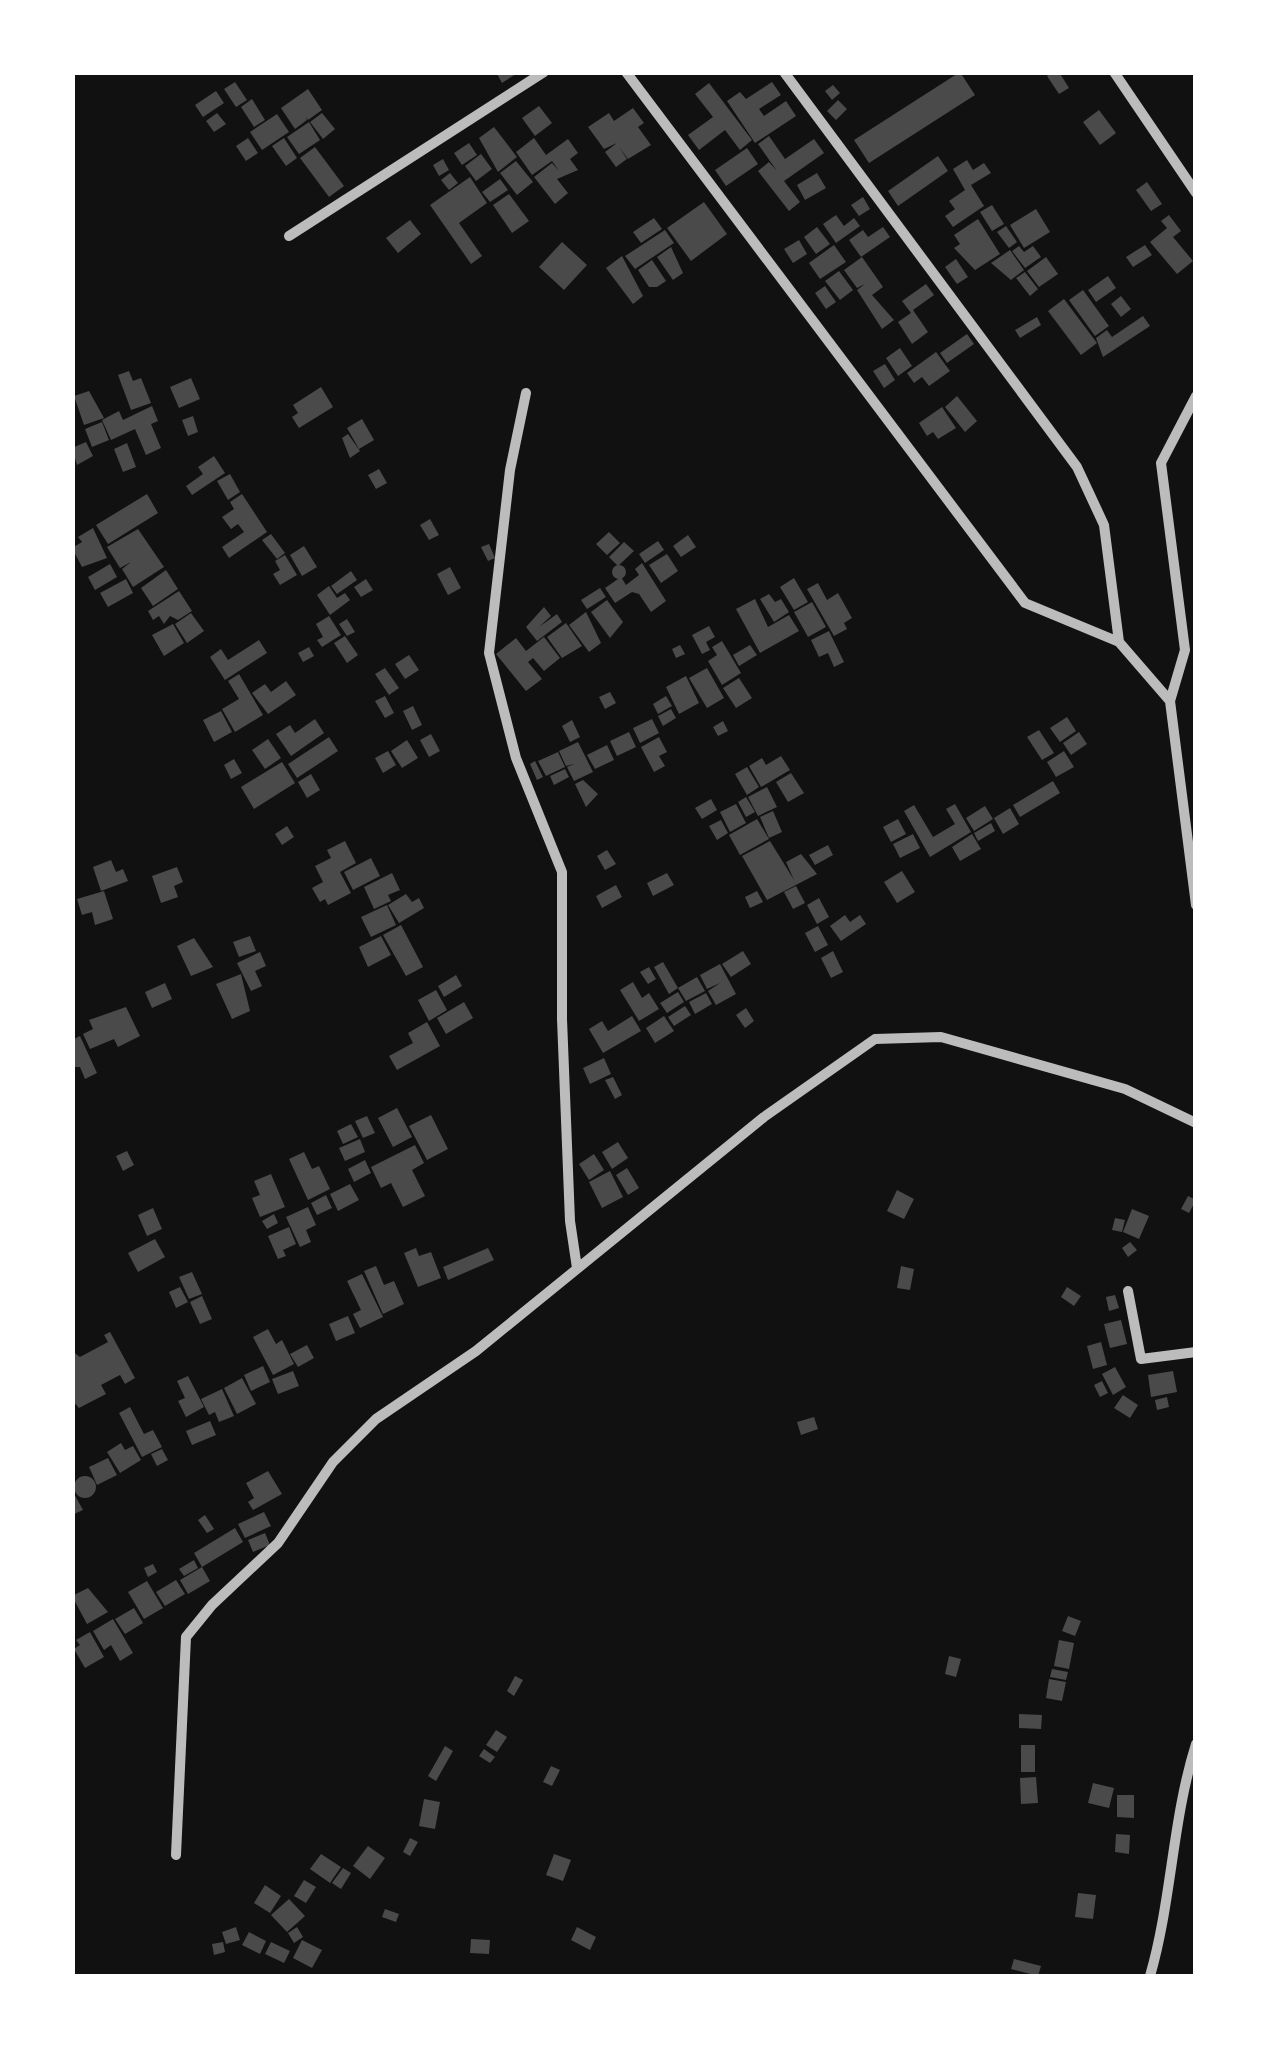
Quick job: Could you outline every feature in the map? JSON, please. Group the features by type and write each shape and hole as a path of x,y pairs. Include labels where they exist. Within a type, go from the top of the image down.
{"street":[{"path":"288,236 544,72"},
{"path":"626,72 1025,603 1120,642 1170,702"},
{"path":"784,72 1077,467 1104,525 1120,642"},
{"path":"1114,72 1196,193"},
{"path":"526,394 510,470 488,653 516,758 562,872 562,1020 570,1221 576,1268"},
{"path":"1196,396 1161,463 1186,650 1170,702 1196,905"},
{"path":"176,1855 186,1637 212,1605 278,1543 334,1462 376,1419 476,1351 764,1116 875,1039 942,1037 1125,1090 1196,1124"},
{"path":"1128,1291 1141,1360 1196,1352"},
{"path":"1150,1976 1163,1931 1172,1850 1196,1744"}],"building":[{"path":"496,72 519,72 502,83"},
{"path":"960,72 975,95 869,163 854,140"},
{"path":"1059,72 1069,88 1059,94 1047,76"},
{"path":"235,82 247,100 236,107 224,89"},
{"path":"772,82 781,95 759,109 764,116 786,101 796,116 755,143 727,101 740,92 746,99"},
{"path":"709,83 752,140 740,150 725,130 699,150 688,135 713,117 695,94"},
{"path":"833,85 840,93 832,100 825,91"},
{"path":"308,89 322,110 308,120 306,117 295,129 281,108"},
{"path":"216,91 224,103 203,117 195,105"},
{"path":"252,99 265,120 254,127 241,107"},
{"path":"838,100 847,109 836,120 827,111"},
{"path":"539,106 552,123 535,136 522,118"},
{"path":"633,108 644,123 638,127 651,145 628,159 619,147 627,159 616,167 605,152 617,143 604,149 588,127 609,113 614,121"},
{"path":"1099,110 1116,133 1100,145 1083,122"},
{"path":"217,113 226,124 214,132 206,121"},
{"path":"322,113 335,129 323,139 310,122"},
{"path":"277,114 289,132 262,150 250,132"},
{"path":"309,122 320,140 299,154 287,137"},
{"path":"494,127 517,157 498,172 479,138"},
{"path":"769,136 785,159 814,139 824,153 784,181 800,202 789,211 758,171 769,162 777,171 758,144"},
{"path":"248,138 258,153 246,161 236,146"},
{"path":"284,138 297,158 286,166 272,146"},
{"path":"534,138 546,155 568,139 578,153 570,159 578,170 557,179 568,193 555,204 534,177 552,163 559,171 552,161 532,175 516,152"},
{"path":"469,143 477,155 462,165 454,153"},
{"path":"315,147 344,186 329,197 300,158"},
{"path":"747,148 758,164 726,186 715,170"},
{"path":"481,154 492,169 476,181 465,166"},
{"path":"938,156 948,171 898,206 888,191"},
{"path":"443,159 449,170 439,176 433,165"},
{"path":"967,160 973,170 984,163 991,173 971,185 984,206 953,227 945,216 955,209 949,201 965,190 953,169"},
{"path":"516,161 533,182 517,195 500,173"},
{"path":"450,173 458,183 449,190 441,180"},
{"path":"817,173 826,188 805,200 797,185"},
{"path":"470,177 487,203 459,223 482,256 471,264 430,205"},
{"path":"500,179 508,190 490,202 482,192"},
{"path":"1147,182 1162,204 1151,211 1136,190"},
{"path":"509,194 529,221 512,233 493,205"},
{"path":"863,197 870,209 859,216 851,205"},
{"path":"704,202 727,234 691,261 667,228"},
{"path":"992,205 1004,224 992,231 980,212"},
{"path":"1036,209 1050,232 1024,248 1010,225"},
{"path":"836,215 844,226 854,218 860,226 836,243 823,224"},
{"path":"1169,215 1181,231 1173,237 1193,261 1177,274 1150,242 1167,228 1161,221"},
{"path":"654,218 662,229 641,243 633,232"},
{"path":"978,219 1000,254 975,270 954,248 960,244 954,235"},
{"path":"410,220 421,234 398,253 386,238"},
{"path":"1006,226 1017,242 1009,248 997,232"},
{"path":"817,227 830,244 816,254 804,237"},
{"path":"883,227 890,237 861,257 849,240 863,230 868,237"},
{"path":"665,230 674,243 635,269 625,256"},
{"path":"799,240 807,254 793,263 784,249"},
{"path":"562,242 587,265 564,290 539,267"},
{"path":"834,245 846,262 820,279 809,263"},
{"path":"1145,245 1152,255 1133,267 1126,257"},
{"path":"1019,246 1024,252 1033,246 1041,257 1025,268 1012,251"},
{"path":"671,247 683,273 673,280 657,257"},
{"path":"1010,250 1024,270 1011,280 991,263"},
{"path":"622,256 643,296 633,304 606,268"},
{"path":"862,257 883,287 872,295 894,320 882,329 857,290 865,284 857,288 844,270"},
{"path":"1046,257 1058,274 1039,287 1027,271"},
{"path":"956,259 968,277 957,284 945,267"},
{"path":"652,260 666,281 657,287 649,287 638,270"},
{"path":"839,271 853,290 840,300 825,281"},
{"path":"1025,272 1038,289 1030,296 1016,278"},
{"path":"1108,276 1116,288 1096,302 1088,290"},
{"path":"926,284 934,295 913,310 928,332 912,344 898,322 911,313 902,301"},
{"path":"825,286 836,302 826,309 815,293"},
{"path":"1083,290 1109,326 1095,336 1069,300"},
{"path":"1121,296 1131,309 1121,317 1111,304"},
{"path":"1064,299 1097,343 1081,355 1048,311"},
{"path":"1143,316 1150,326 1103,357 1096,338 1107,330 1112,337"},
{"path":"1037,317 1041,325 1020,338 1015,330"},
{"path":"967,334 974,344 947,363 940,353"},
{"path":"900,348 912,366 898,376 886,358"},
{"path":"936,352 950,371 929,386 922,377 914,383 907,373"},
{"path":"885,364 895,380 884,388 873,371"},
{"path":"129,371 133,381 141,378 151,403 131,410 118,375"},
{"path":"191,378 200,399 179,408 170,387"},
{"path":"321,387 333,407 299,428 292,417 298,413 293,405"},
{"path":"89,391 104,418 84,425 74,396"},
{"path":"957,396 977,421 965,432 945,407"},
{"path":"152,406 158,421 151,424 161,448 146,455 135,429 111,440 102,420 119,411 123,420"},
{"path":"942,407 956,428 938,439 933,432 927,436 919,423"},
{"path":"193,416 198,432 188,436 182,420"},
{"path":"362,419 374,440 359,449 347,428"},
{"path":"102,422 109,440 92,447 85,429"},
{"path":"348,434 360,451 350,458 342,438"},
{"path":"86,442 93,456 77,465 72,448"},
{"path":"127,443 136,467 123,472 114,449"},
{"path":"214,456 225,473 192,495 186,486 203,474 198,467"},
{"path":"379,469 387,483 376,489 368,475"},
{"path":"230,474 240,492 228,500 217,481"},
{"path":"147,494 158,513 108,544 96,525"},
{"path":"242,494 267,532 229,558 222,547 244,532 238,524 231,529 222,517 234,509 230,502"},
{"path":"430,519 439,535 429,540 420,525"},
{"path":"93,528 107,558 82,567 72,548 82,542 78,537"},
{"path":"138,529 164,567 133,587 122,569 131,562 120,568 107,547"},
{"path":"609,532 620,543 607,555 596,544"},
{"path":"271,534 285,553 277,559 262,540"},
{"path":"688,535 696,547 681,557 673,546"},
{"path":"658,541 664,550 645,563 639,554"},
{"path":"624,542 634,551 618,566 609,557"},
{"path":"489,544 495,558 488,561 481,547"},
{"path":"304,546 317,567 302,576 290,555"},
{"path":"667,554 678,571 661,583 649,565"},
{"path":"285,555 297,575 280,585 273,574 280,570 275,561"},
{"path":"642,563 666,601 651,612 639,594 632,592 615,603 605,588 621,577 626,585 639,575 635,569"},
{"path":"110,564 117,577 95,590 88,577"},
{"path":"619,565 626,572 619,579 612,572"},
{"path":"450,567 461,588 448,595 437,574"},
{"path":"166,570 178,589 153,606 141,588"},
{"path":"351,571 357,580 337,594 331,586"},
{"path":"794,578 808,602 794,610 780,587"},
{"path":"126,579 133,593 108,607 100,593"},
{"path":"366,579 373,590 361,597 354,587"},
{"path":"818,583 827,600 838,593 852,618 844,623 847,629 834,636 807,589"},
{"path":"329,586 337,598 345,593 350,600 330,615 317,595"},
{"path":"600,588 606,597 587,609 581,600"},
{"path":"179,591 192,611 178,620 170,616 164,624 159,616 153,620 148,611"},
{"path":"769,594 775,602 781,599 789,612 774,622 760,599"},
{"path":"755,599 768,627 789,615 799,631 760,653 736,609"},
{"path":"607,600 623,622 610,638 591,612"},
{"path":"812,602 826,627 808,637 794,612"},
{"path":"544,607 551,616 539,627 557,614 562,622 537,641 526,627"},
{"path":"586,612 601,643 589,652 569,625"},
{"path":"191,613 204,631 187,643 175,624"},
{"path":"329,616 341,635 322,647 317,640 323,637 316,624"},
{"path":"347,619 355,632 347,636 339,624"},
{"path":"566,623 582,646 562,658 547,637"},
{"path":"173,624 184,643 164,656 152,635"},
{"path":"709,626 715,637 706,642 710,650 702,654 692,635"},
{"path":"829,631 844,662 834,667 828,653 819,657 811,640"},
{"path":"345,636 358,655 347,663 334,643"},
{"path":"544,637 560,658 544,671 533,658 528,662 542,679 526,691 496,654 516,638 526,651"},
{"path":"259,640 267,653 225,680 210,657 221,649 228,660"},
{"path":"722,641 741,673 722,685 708,661 717,655 712,647"},
{"path":"680,645 685,654 676,658 672,649"},
{"path":"750,645 757,655 739,666 733,655"},
{"path":"309,647 314,656 303,662 298,653"},
{"path":"409,655 419,670 405,679 395,664"},
{"path":"385,668 399,688 389,695 375,674"},
{"path":"707,668 724,698 707,708 689,678"},
{"path":"239,674 263,715 235,732 222,709 239,699 228,681"},
{"path":"686,676 699,703 679,714 666,687"},
{"path":"739,678 752,698 736,708 723,688"},
{"path":"286,681 296,695 268,714 252,693 265,684 271,692"},
{"path":"610,692 616,703 605,709 599,697"},
{"path":"385,696 394,713 385,718 375,701"},
{"path":"666,696 672,706 658,714 653,704"},
{"path":"413,706 422,725 412,730 403,711"},
{"path":"671,709 676,718 663,726 658,716"},
{"path":"221,711 232,732 214,742 203,720"},
{"path":"1067,717 1076,731 1060,742 1050,728"},
{"path":"315,719 324,733 291,756 276,734 290,725 295,733"},
{"path":"652,719 659,733 640,743 633,728"},
{"path":"572,720 580,737 570,742 562,726"},
{"path":"723,721 728,731 718,736 713,727"},
{"path":"1039,730 1054,753 1042,760 1027,737"},
{"path":"629,732 636,747 617,756 610,741"},
{"path":"1079,732 1087,744 1071,755 1063,743"},
{"path":"431,734 440,751 429,757 420,740"},
{"path":"329,737 338,751 297,778 288,764"},
{"path":"659,737 667,752 659,756 665,766 654,772 641,747"},
{"path":"268,739 281,758 265,769 252,750"},
{"path":"407,740 418,758 402,768 391,751"},
{"path":"578,742 593,772 574,781 567,767 574,764 566,766 559,751"},
{"path":"607,745 614,760 595,769 587,755"},
{"path":"388,751 396,765 383,773 375,758"},
{"path":"1064,751 1074,767 1056,777 1047,762"},
{"path":"558,752 565,767 546,776 538,761"},
{"path":"781,756 790,770 761,787 749,766 762,758 766,765"},
{"path":"234,759 242,773 231,779 224,765"},
{"path":"535,761 543,777 537,780 530,764"},
{"path":"282,762 295,783 254,809 241,787"},
{"path":"747,767 759,787 747,795 735,774"},
{"path":"565,769 569,777 554,785 550,776"},
{"path":"791,773 804,793 788,802 776,782"},
{"path":"311,774 320,790 307,798 298,782"},
{"path":"583,780 598,794 586,807 575,784"},
{"path":"1053,781 1060,793 1020,817 1013,805"},
{"path":"767,787 777,807 758,816 748,797"},
{"path":"746,797 755,812 746,817 738,802"},
{"path":"711,799 717,810 702,819 695,808"},
{"path":"736,804 746,823 730,832 720,812"},
{"path":"955,804 971,832 930,857 904,811 914,805 933,837 955,824 946,809"},
{"path":"985,806 993,819 974,831 966,818"},
{"path":"1010,808 1019,824 1003,834 994,818"},
{"path":"773,811 782,832 769,838 760,817"},
{"path":"757,819 769,839 740,855 729,835"},
{"path":"898,819 906,834 891,842 883,827"},
{"path":"721,820 728,833 717,840 709,826"},
{"path":"991,823 995,831 978,841 974,833"},
{"path":"287,826 294,837 282,845 275,834"},
{"path":"913,834 920,848 900,858 893,844"},
{"path":"972,834 981,849 960,861 952,847"},
{"path":"345,841 356,863 340,872 351,893 328,905 325,899 320,902 312,888 323,882 315,866 331,858 327,850"},
{"path":"770,841 794,880 786,862 801,854 817,874 767,900 742,856"},
{"path":"828,845 833,855 815,865 809,855"},
{"path":"607,850 616,864 605,870 597,856"},
{"path":"371,858 380,876 353,890 344,872"},
{"path":"111,860 116,872 123,869 128,881 101,891 93,867"},
{"path":"177,867 183,882 174,886 178,897 161,903 152,876"},
{"path":"902,871 915,892 897,903 884,882"},
{"path":"392,873 400,890 388,895 391,901 374,909 364,887"},
{"path":"667,873 674,885 653,896 647,883"},
{"path":"616,885 622,897 602,908 596,896"},
{"path":"796,886 805,903 793,909 784,892"},
{"path":"104,891 113,919 95,925 92,912 82,915 77,899"},
{"path":"757,891 763,902 750,908 745,897"},
{"path":"406,894 412,902 419,898 424,908 399,923 388,905"},
{"path":"819,898 829,917 817,924 807,905"},
{"path":"387,905 396,925 371,937 361,917"},
{"path":"845,915 850,922 860,915 866,924 841,941 830,926"},
{"path":"401,925 423,967 406,976 383,935"},
{"path":"818,926 828,945 815,952 805,933"},
{"path":"250,936 256,951 239,957 233,942"},
{"path":"381,936 391,955 368,967 359,947"},
{"path":"194,938 213,967 191,976 177,946"},
{"path":"743,951 751,964 731,977 722,964"},
{"path":"833,951 843,972 831,978 821,958"},
{"path":"260,952 266,966 255,971 262,986 251,991 237,963"},
{"path":"663,962 678,988 669,994 654,967"},
{"path":"720,964 736,994 716,1005 708,991 720,983 707,989 700,975"},
{"path":"649,967 656,979 648,984 640,972"},
{"path":"241,974 250,1011 232,1019 216,984"},
{"path":"456,975 462,986 444,997 438,986"},
{"path":"697,977 705,991 686,1001 678,988"},
{"path":"633,982 642,998 649,993 659,1009 639,1021 620,990"},
{"path":"165,983 172,999 152,1008 145,992"},
{"path":"436,990 447,1010 429,1021 418,1000"},
{"path":"678,992 684,1002 667,1013 660,1003"},
{"path":"706,993 712,1004 695,1014 689,1002"},
{"path":"464,1002 473,1018 446,1034 437,1018"},
{"path":"685,1006 691,1015 674,1026 668,1017"},
{"path":"126,1007 140,1036 118,1047 114,1039 90,1049 83,1034 93,1029 89,1020"},
{"path":"746,1008 754,1021 745,1028 736,1015"},
{"path":"632,1016 641,1031 603,1053 589,1029 602,1021 608,1031"},
{"path":"664,1016 674,1031 655,1043 646,1028"},
{"path":"427,1022 440,1046 397,1070 389,1056 413,1043 408,1033"},
{"path":"80,1036 97,1073 85,1079 80,1067 72,1067 72,1040"},
{"path":"604,1058 611,1074 590,1084 583,1068"},
{"path":"613,1077 622,1095 615,1099 605,1080"},
{"path":"397,1108 412,1137 393,1147 378,1118"},
{"path":"431,1115 448,1149 427,1160 409,1126"},
{"path":"367,1116 375,1133 363,1138 355,1121"},
{"path":"351,1124 358,1137 343,1144 337,1131"},
{"path":"360,1139 365,1152 345,1161 339,1148"},
{"path":"618,1142 628,1158 612,1169 602,1152"},
{"path":"415,1145 424,1163 412,1170 425,1196 403,1207 391,1183 381,1188 371,1167"},
{"path":"127,1151 134,1165 123,1171 116,1156"},
{"path":"304,1152 312,1169 319,1166 330,1189 308,1200 289,1159"},
{"path":"594,1154 604,1170 589,1180 579,1164"},
{"path":"365,1160 371,1173 354,1182 348,1169"},
{"path":"627,1168 639,1188 628,1195 616,1175"},
{"path":"610,1171 623,1197 602,1208 589,1182"},
{"path":"271,1174 285,1207 260,1217 252,1198 260,1195 254,1181"},
{"path":"350,1184 359,1200 338,1211 330,1194"},
{"path":"897,1190 914,1199 904,1219 887,1211"},
{"path":"326,1195 332,1208 317,1215 311,1203"},
{"path":"1188,1196 1196,1200 1189,1213 1181,1209"},
{"path":"308,1207 316,1225 306,1230 311,1242 300,1247 286,1217"},
{"path":"153,1208 162,1229 147,1236 138,1215"},
{"path":"1132,1209 1149,1216 1139,1239 1123,1232"},
{"path":"274,1214 278,1223 267,1229 262,1221"},
{"path":"1115,1218 1125,1220 1122,1232 1112,1230"},
{"path":"289,1227 296,1244 283,1250 286,1256 278,1259 268,1236"},
{"path":"155,1239 165,1257 138,1272 128,1253"},
{"path":"1130,1242 1137,1250 1128,1257 1122,1248"},
{"path":"416,1248 419,1256 431,1252 441,1278 418,1287 404,1253"},
{"path":"488,1248 494,1260 448,1280 443,1267"},
{"path":"376,1266 384,1285 394,1281 404,1304 383,1314 364,1271"},
{"path":"901,1266 914,1269 910,1290 897,1288"},
{"path":"192,1272 202,1294 189,1299 179,1277"},
{"path":"362,1274 383,1317 360,1328 353,1314 361,1310 347,1281"},
{"path":"180,1287 188,1302 176,1308 169,1292"},
{"path":"1067,1287 1081,1296 1074,1306 1061,1297"},
{"path":"1115,1295 1119,1308 1109,1311 1106,1297"},
{"path":"202,1296 212,1319 200,1324 190,1302"},
{"path":"348,1316 355,1333 336,1341 329,1324"},
{"path":"1121,1320 1127,1344 1110,1348 1104,1324"},
{"path":"268,1329 276,1344 282,1340 294,1364 273,1375 253,1337"},
{"path":"110,1332 135,1378 125,1384 120,1375 101,1385 106,1394 79,1408 72,1400 72,1351 80,1357 108,1342 104,1335"},
{"path":"1101,1342 1107,1365 1093,1369 1087,1346"},
{"path":"307,1345 314,1358 298,1367 290,1354"},
{"path":"263,1366 270,1382 251,1391 244,1375"},
{"path":"1115,1367 1126,1387 1113,1395 1102,1374"},
{"path":"293,1371 299,1386 278,1394 272,1379"},
{"path":"1173,1371 1177,1392 1151,1397 1148,1375"},
{"path":"188,1376 204,1407 186,1417 178,1401 185,1398 177,1381"},
{"path":"242,1378 256,1404 237,1414 224,1388"},
{"path":"1102,1381 1108,1393 1100,1397 1094,1385"},
{"path":"222,1389 234,1416 219,1422 215,1412 209,1415 201,1399"},
{"path":"1123,1395 1138,1405 1130,1418 1114,1408"},
{"path":"1167,1397 1169,1407 1157,1410 1155,1400"},
{"path":"130,1407 144,1434 153,1430 162,1447 142,1457 119,1413"},
{"path":"814,1417 818,1429 801,1435 797,1422"},
{"path":"210,1421 216,1435 192,1445 186,1431"},
{"path":"121,1443 125,1450 133,1446 141,1460 120,1473 107,1452"},
{"path":"162,1449 168,1460 157,1466 151,1454"},
{"path":"108,1458 117,1475 97,1485 89,1467"},
{"path":"268,1471 282,1494 253,1510 248,1502 254,1498 246,1483"},
{"path":"85,1476 93,1479 93,1495 85,1498 77,1495 74,1487 77,1479"},
{"path":"72,1490 83,1510 72,1515"},
{"path":"264,1512 271,1526 245,1538 238,1524"},
{"path":"205,1515 214,1529 207,1533 198,1520"},
{"path":"235,1528 243,1542 202,1567 194,1553"},
{"path":"265,1533 270,1545 253,1552 248,1540"},
{"path":"194,1560 198,1568 184,1576 179,1569"},
{"path":"153,1564 157,1572 148,1577 144,1568"},
{"path":"202,1567 210,1581 188,1594 180,1580"},
{"path":"176,1580 185,1594 165,1606 156,1592"},
{"path":"147,1581 163,1608 144,1619 128,1592"},
{"path":"88,1588 108,1612 87,1624 72,1596"},
{"path":"134,1608 143,1623 125,1634 115,1619"},
{"path":"1068,1616 1081,1621 1075,1636 1062,1631"},
{"path":"113,1619 133,1653 120,1661 111,1645 104,1650 93,1631"},
{"path":"90,1632 104,1657 85,1668 74,1649 80,1645 76,1640"},
{"path":"1059,1640 1074,1643 1069,1669 1054,1666"},
{"path":"949,1656 961,1659 956,1677 945,1674"},
{"path":"1052,1669 1068,1672 1066,1680 1050,1677"},
{"path":"515,1676 523,1680 514,1696 507,1691"},
{"path":"1049,1679 1066,1682 1062,1701 1046,1698"},
{"path":"1019,1714 1042,1715 1041,1729 1019,1728"},
{"path":"496,1730 507,1737 497,1752 486,1745"},
{"path":"1021,1745 1035,1745 1035,1772 1021,1772"},
{"path":"445,1746 453,1751 436,1781 428,1776"},
{"path":"484,1749 495,1757 490,1763 479,1756"},
{"path":"551,1766 560,1770 552,1786 543,1782"},
{"path":"1036,1777 1038,1803 1021,1804 1020,1778"},
{"path":"1093,1783 1114,1788 1109,1808 1088,1803"},
{"path":"1117,1795 1134,1795 1134,1818 1117,1817"},
{"path":"424,1799 440,1802 435,1829 419,1826"},
{"path":"1116,1834 1130,1835 1129,1854 1115,1852"},
{"path":"410,1838 418,1842 410,1856 403,1852"},
{"path":"368,1846 385,1858 370,1879 353,1866"},
{"path":"321,1854 341,1867 330,1883 310,1869"},
{"path":"554,1854 571,1860 563,1881 546,1875"},
{"path":"343,1868 351,1873 341,1889 332,1883"},
{"path":"304,1880 316,1887 306,1903 294,1896"},
{"path":"265,1885 281,1896 270,1913 254,1903"},
{"path":"1078,1893 1096,1895 1093,1919 1075,1917"},
{"path":"289,1899 305,1916 287,1932 271,1915"},
{"path":"385,1909 399,1914 396,1922 382,1917"},
{"path":"236,1927 240,1940 226,1944 222,1932"},
{"path":"297,1927 303,1937 294,1943 288,1933"},
{"path":"577,1927 596,1937 590,1950 571,1940"},
{"path":"249,1932 266,1941 260,1954 242,1945"},
{"path":"471,1939 490,1940 489,1954 470,1953"},
{"path":"302,1940 322,1950 312,1968 293,1958"},
{"path":"223,1942 225,1952 214,1955 212,1944"},
{"path":"271,1942 290,1951 284,1963 265,1954"},
{"path":"1014,1959 1041,1966 1038,1976 1011,1969"}]}
